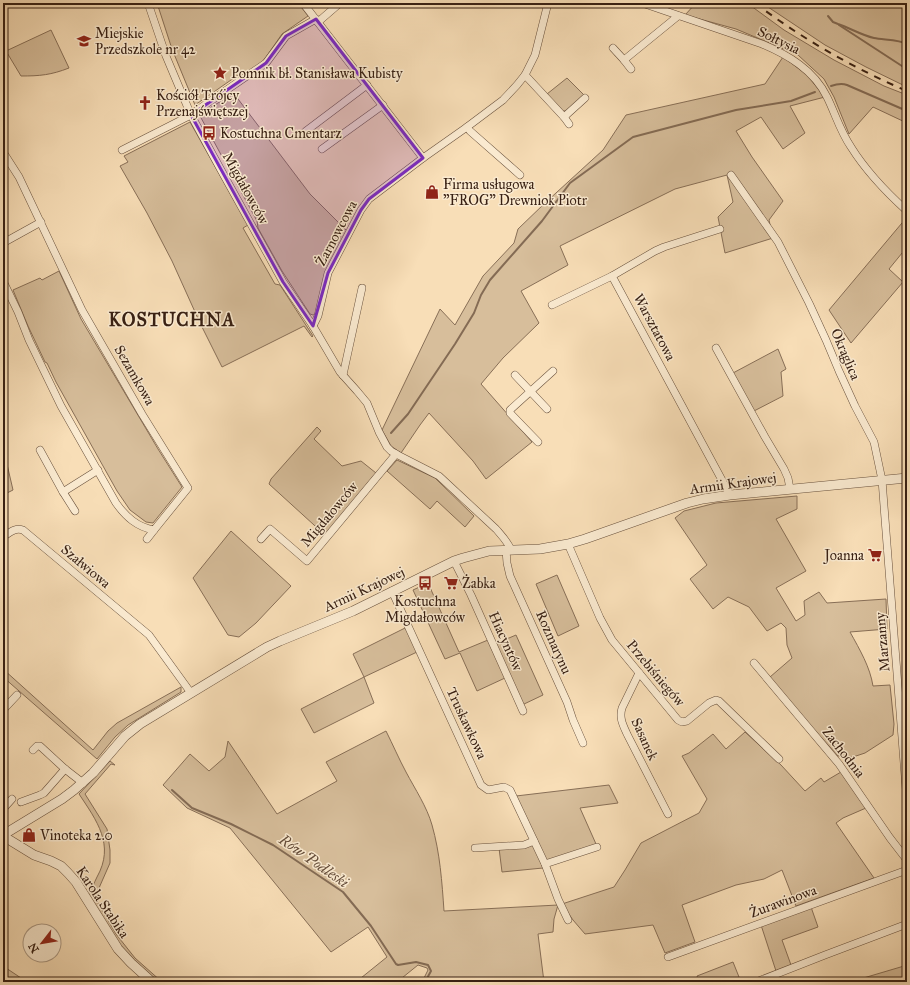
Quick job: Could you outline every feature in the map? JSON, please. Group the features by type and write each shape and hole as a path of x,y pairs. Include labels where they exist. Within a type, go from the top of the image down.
{"street":[{"name":"Migdałowców","path":"148,3 166,56 191,115 283,282 343,375 364,399 387,447 396,454 438,476 496,529 510,546 509,550"},
{"path":"303,3 423,158"},
{"path":"122,150 191,115 266,63 286,36 316,20 340,3"},
{"name":"Żarnowcowa","path":"312,326 318,316 328,273 361,210 369,199 503,100 517,85 525,75 535,55 548,3"},
{"name":"Sołtysia","path":"642,3 762,44 779,51 796,61 819,83 827,96 850,146 864,165 888,194 907,211"},
{"path":"624,60 678,16"},
{"path":"613,48 631,69"},
{"path":"525,75 569,124"},
{"path":"306,131 367,85"},
{"path":"564,117 585,98"},
{"path":"322,149 383,105"},
{"path":"467,127 520,175"},
{"name":"Sezamkowa","path":"3,152 19,177 82,310 142,414 188,488 147,539"},
{"name":"Okrąglica","path":"731,175 778,242 809,303 855,406 874,442 882,480"},
{"path":"3,243 41,222"},
{"path":"552,305 612,276 655,251 720,229"},
{"name":"Warsztatowa","path":"612,276 730,495"},
{"path":"3,282 18,312 29,340 62,406 116,503 124,514 133,521 145,528 154,530"},
{"path":"343,375 362,288"},
{"name":"Armii Krajowej","path":"716,348 784,469 788,478 790,489"},
{"path":"538,442 510,412 510,410 553,371"},
{"path":"515,375 547,409"},
{"path":"40,450 62,492 76,512"},
{"name":"Migdałowców","path":"260,539 270,529 306,561 396,454"},
{"path":"62,492 98,470"},
{"name":"Armii Krajowej","path":"3,836 62,799 83,783 122,739 134,728 191,693 267,647 353,612 454,561 480,553 540,549 568,544 687,503 703,499 730,495 907,478"},
{"name":"Marzanny","path":"882,480 907,802"},
{"name":"Szałwiowa","path":"3,537 17,529 23,530 149,635 191,693"},
{"name":"Przebiśniegów","path":"568,544 607,632 639,674 678,720 687,722 712,701 719,701 779,759"},
{"name":"Rozmarynu","path":"509,550 507,563 510,576 567,702 572,720 583,743"},
{"name":"Hiacyntów","path":"454,561 523,711"},
{"name":"Truskawkowa","path":"392,591 481,785 488,790 504,787 510,790 545,864 558,899 568,920"},
{"name":"Zachodnia","path":"754,663 842,768 907,860"},
{"name":"Sasanek","path":"639,674 620,714 627,734 668,814"},
{"path":"3,710 17,695"},
{"path":"33,750 37,746 40,746 83,783"},
{"path":"21,802 44,793 65,769"},
{"path":"3,809 12,799"},
{"name":"Karola Stabika","path":"3,836 34,855 61,866 76,882 118,949 152,982"},
{"path":"475,848 524,845 534,841"},
{"path":"545,864 597,847"},
{"name":"Żurawinowa","path":"668,957 907,870"},
{"path":"756,982 825,954 907,924"}],"highlighted area":[{"path":"316,19 423,158 369,199 361,210 328,273 313,326 283,282 191,115 266,63 286,36"}],"shaded area":[{"path":"157,3 298,3 308,16 282,34 264,60 249,72 244,71 195,105 172,49"},
{"path":"696,3 747,3 784,30 834,60 884,86 907,95 907,123 873,107 849,134 834,97 824,79 798,55 736,29 685,15"},
{"path":"762,3 907,3 907,87 825,45"},
{"path":"51,30 69,68 45,75 21,76 6,51"},
{"path":"783,57 806,74 825,97 790,106 805,133 783,149 761,117 736,131 752,157 783,201 769,220 773,238 725,253 718,217 733,202 727,175 675,189 560,246 568,265 521,291 539,323 503,358 481,384 532,442 486,479 473,461 429,413 401,453 391,446 382,430 440,309 455,325 483,276 514,243 518,229 603,150 626,115 765,84"},
{"path":"567,78 584,95 567,111 562,111 547,94"},
{"path":"231,95 235,95 310,194 347,231 316,314 310,314 282,271 258,228 257,221 200,116 200,114"},
{"path":"190,122 248,225 243,228 275,284 280,285 313,336 312,337 304,326 222,367 172,261 120,166 128,162 124,156"},
{"path":"907,217 907,247 889,269 903,282 851,343 829,310"},
{"path":"59,271 81,319 182,487 153,523 146,522 130,510 117,491 56,382 47,363 45,362 13,290 40,278 42,280"},
{"path":"778,349 786,369 781,372 783,396 754,411 733,373"},
{"path":"317,427 321,431 314,439 342,466 361,461 376,473 325,535 269,484 271,479"},
{"path":"3,447 13,490 3,495"},
{"path":"397,460 435,478 474,516 465,527 437,501 430,509 387,471"},
{"path":"797,496 797,509 776,519 806,571 776,588 796,621 805,615 804,601 819,592 827,603 886,599 887,629 850,632 867,665 873,686 890,685 894,724 893,735 865,753 853,757 838,756 774,685 770,677 792,658 787,645 786,628 781,623 767,631 749,607 728,597 713,609 690,579 707,565 675,518 684,511 716,503"},
{"path":"231,531 291,586 256,623 239,637 228,635 193,578"},
{"path":"557,575 579,626 558,636 536,584"},
{"path":"428,583 459,652 488,640 505,678 477,691 460,653 445,659 413,590"},
{"path":"407,627 417,652 364,677 353,654"},
{"path":"516,635 543,695 522,705 495,644"},
{"path":"3,669 93,750 108,731 117,723 181,687 181,692 128,725 115,737 97,759 3,677"},
{"path":"364,677 374,703 314,733 301,709"},
{"path":"386,731 430,818 439,857 444,911 558,905 554,919 553,932 538,934 544,982 422,982 428,970 427,968 418,965 397,982 356,982 387,957 368,927 331,952 230,828 187,808 163,785 190,754 209,771 225,757 228,741 277,814 337,781 326,762"},
{"path":"745,732 781,765 805,791 821,778 824,782 841,772 866,808 843,818 836,823 874,878 796,906 782,870 764,879 736,885 682,905 695,942 665,953 653,925 585,934 562,904 614,887 641,843 699,813 707,799 682,756 689,753 713,734 726,749"},
{"path":"110,761 115,765 111,764 85,794 107,829 110,850 110,863 94,896 116,934 135,958 162,982 157,982 139,966 118,943 87,893 93,886 102,865 104,844 102,834 92,814 79,794"},
{"path":"609,785 618,803 580,808 596,844 547,864 516,796"},
{"path":"534,844 543,868 502,872 499,848"},
{"path":"811,907 818,927 782,940 791,965 776,971 761,925"},
{"path":"733,962 741,982 699,982 697,976"},
{"path":"3,966 27,982 3,982"},
{"path":"904,966 904,982 850,982"}],"waterway":[{"path":"828,16 833,22 865,35 874,38 900,41 907,44"},
{"path":"839,25 905,68"},
{"path":"907,50 905,68 907,70"},
{"path":"831,86 839,84 847,85 907,111"},
{"path":"391,433 408,414 455,344 474,313 481,295 490,280 542,221 570,183 633,137 736,110 791,101 815,92"},
{"name":"Rów Podleski","path":"172,790 192,808 231,824 273,845 343,892 371,926 396,964 416,962 428,965 431,971 425,982"}],"railway":[{"path":"755,3 828,52 907,91"}],"place":[{"name":"Miejskie Przedszkole nr 42","path":"84,41"},
{"name":"Pomnik bł. Stanisława Kubisty","path":"220,73"},
{"name":"Kościół Trójcy Przenajświętszej","path":"145,103"},
{"name":"Kostuchna Cmentarz","path":"209,133"},
{"name":"Firma usługowa \"FROG\" Drewniok Piotr","path":"432,192"},
{"name":"Joanna","path":"875,555"},
{"name":"Kostuchna Migdałowców","path":"425,583"},
{"name":"Żabka","path":"451,583"},
{"name":"Vinoteka 2.0","path":"29,835"}],"district":[{"name":"KOSTUCHNA","path":"172,320"}]}
